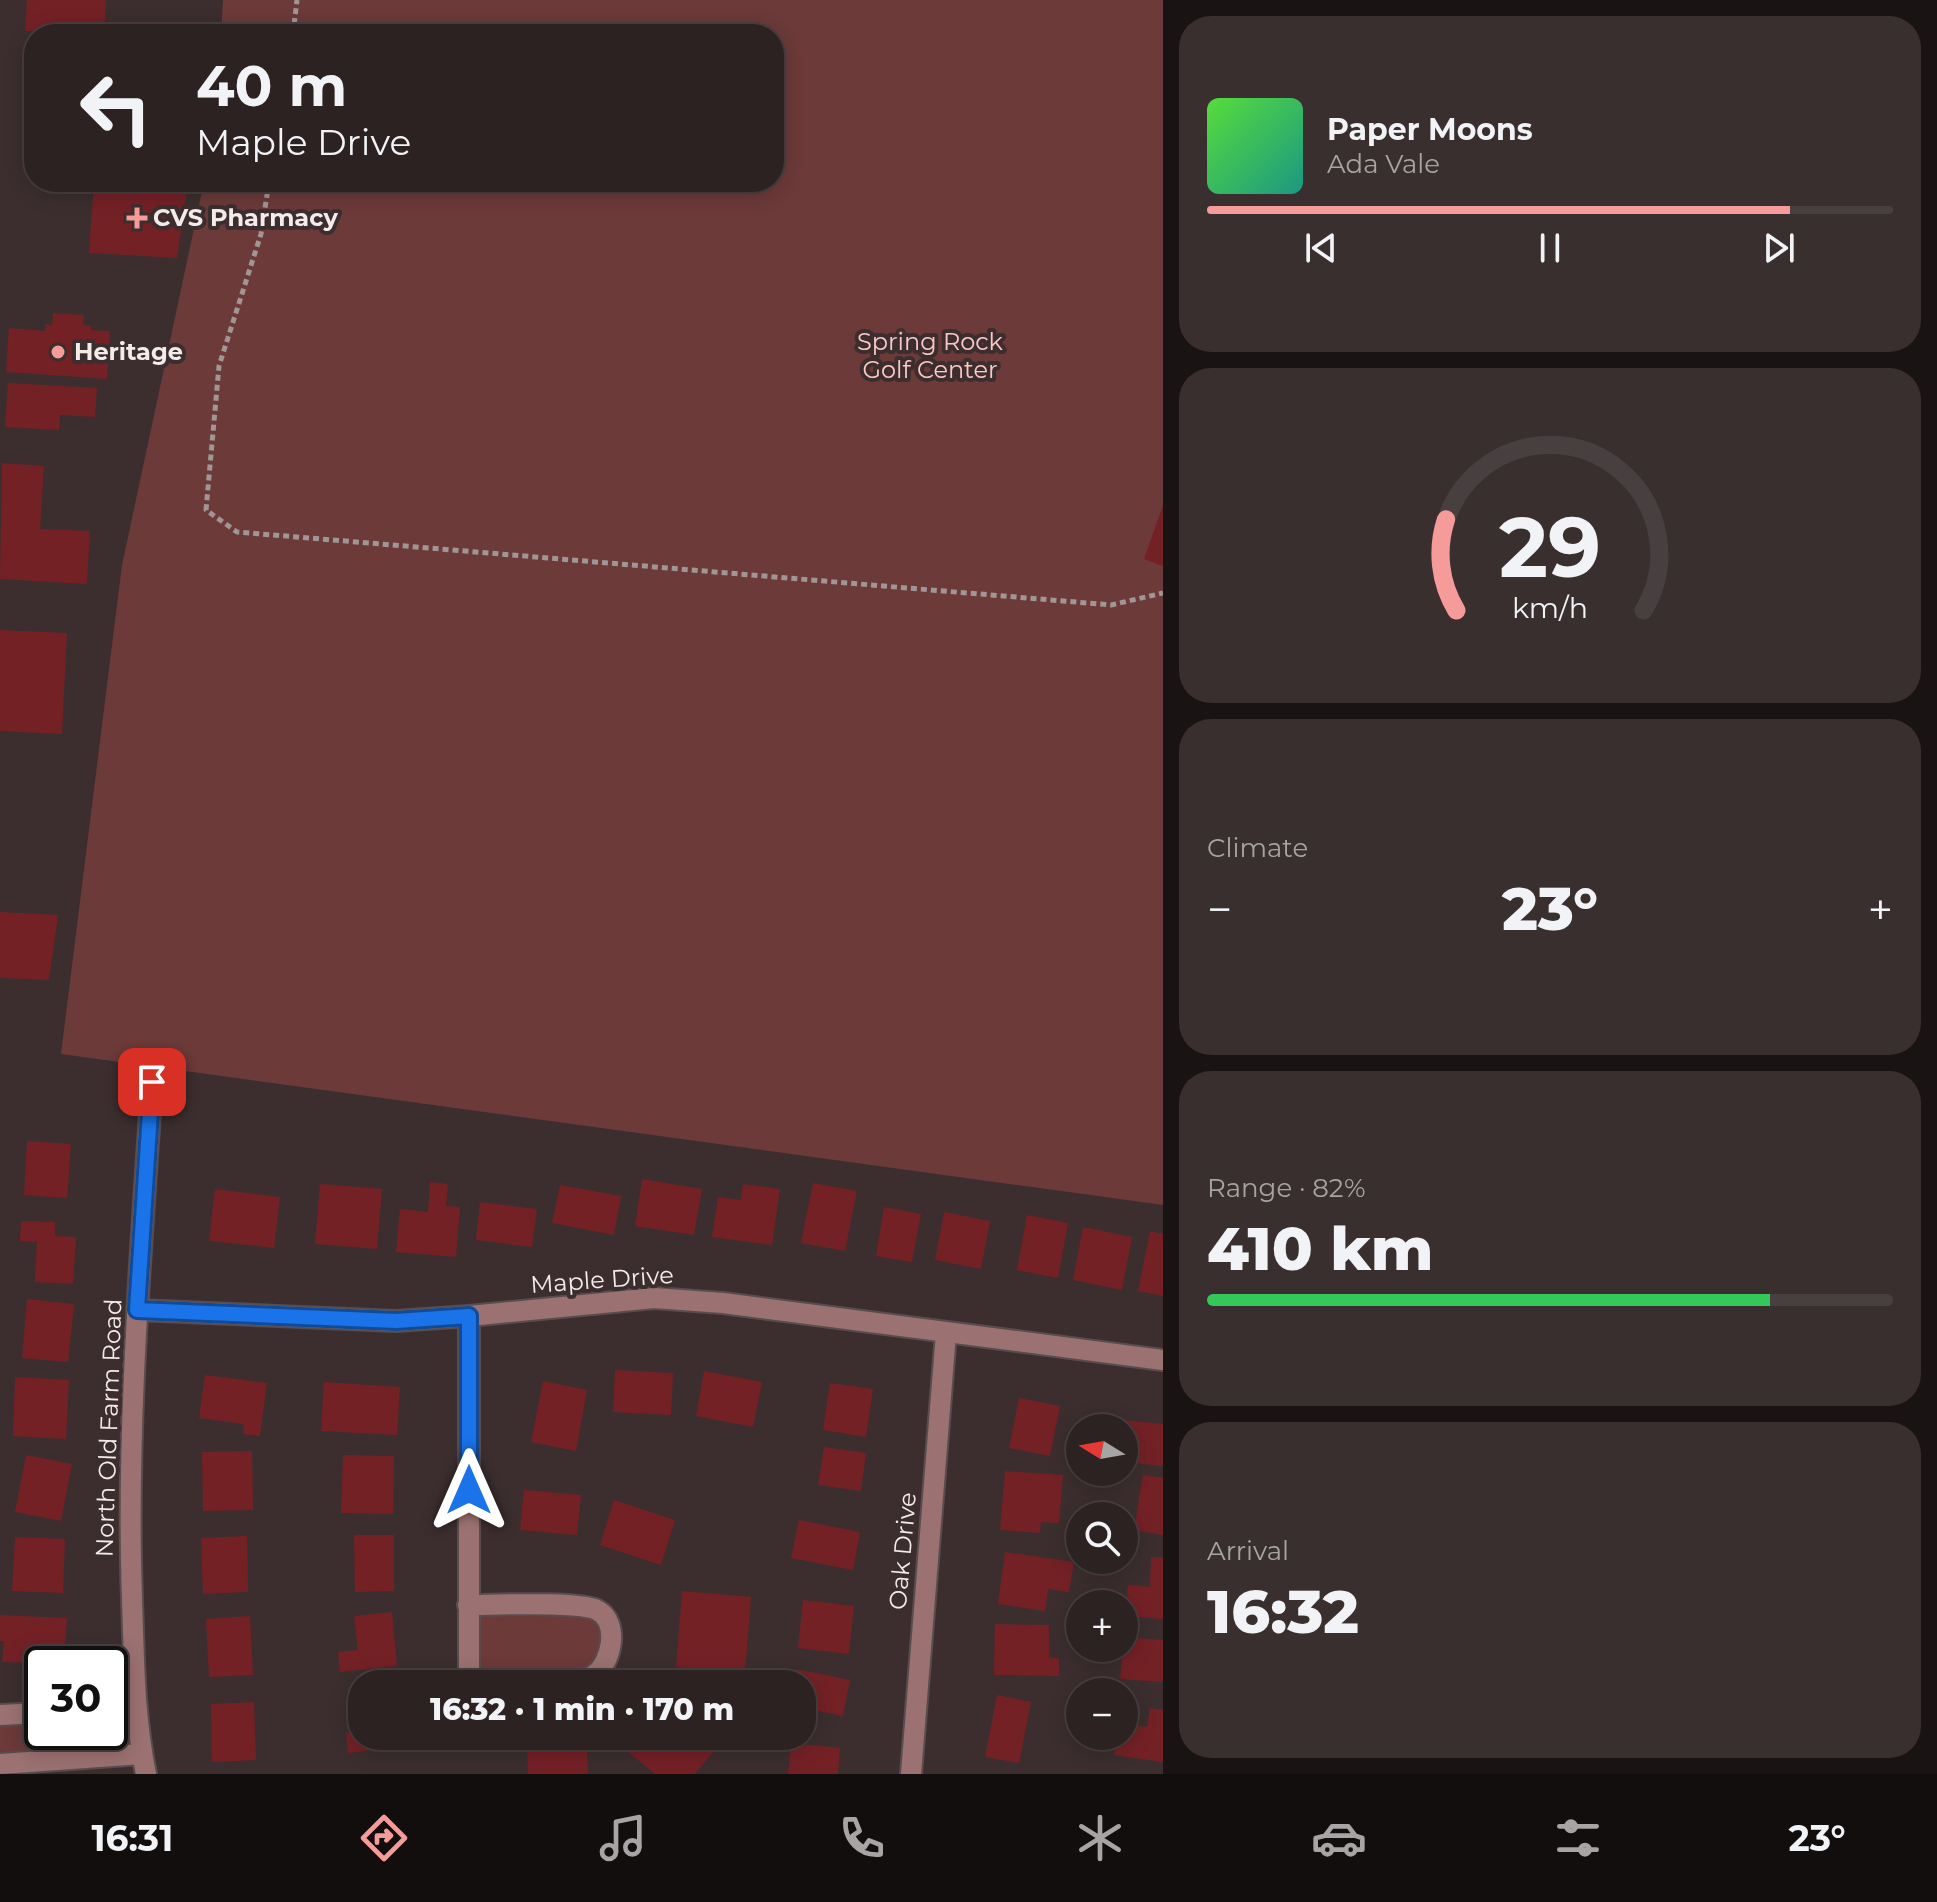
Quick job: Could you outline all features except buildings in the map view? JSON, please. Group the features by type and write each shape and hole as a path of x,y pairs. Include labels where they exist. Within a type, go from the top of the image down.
{"street":[{"name":"North Old Farm Road","path":"144,1764 136,1707 129,1512 137,1310 152,1082"},
{"name":"Maple Drive","path":"137,1310 396,1321 654,1298 723,1303 1163,1360"},
{"path":"469,1316 469,1670"},
{"name":"Oak Drive","path":"911,1774 946,1333"},
{"path":"468,1605 571,1606 597,1610 608,1624 611,1646 600,1670"},
{"path":"128,1707 136,1707"},
{"path":"0,1715 24,1714"},
{"path":"0,1764 144,1764"}],"path":[{"path":"294,24 297,0"},
{"path":"267,192 261,234 219,366 206,510 237,532 1111,605 1163,593"}],"green space":[{"name":"Spring Rock Golf Center","path":"223,0 1163,0 1163,1205 61,1054 122,565 202,192 784,192 784,24 222,24"},
{"path":"472,1609 590,1612 605,1628 601,1664 590,1670 472,1670"},
{"path":"24,1720 24,1750 94,1750 0,1758 0,1722"}],"place":[{"name":"CVS Pharmacy","path":"137,218"},
{"name":"Heritage","path":"58,352"}],"route":[{"path":"152,1082 137,1310 396,1321 469,1316 469,1490"}]}
